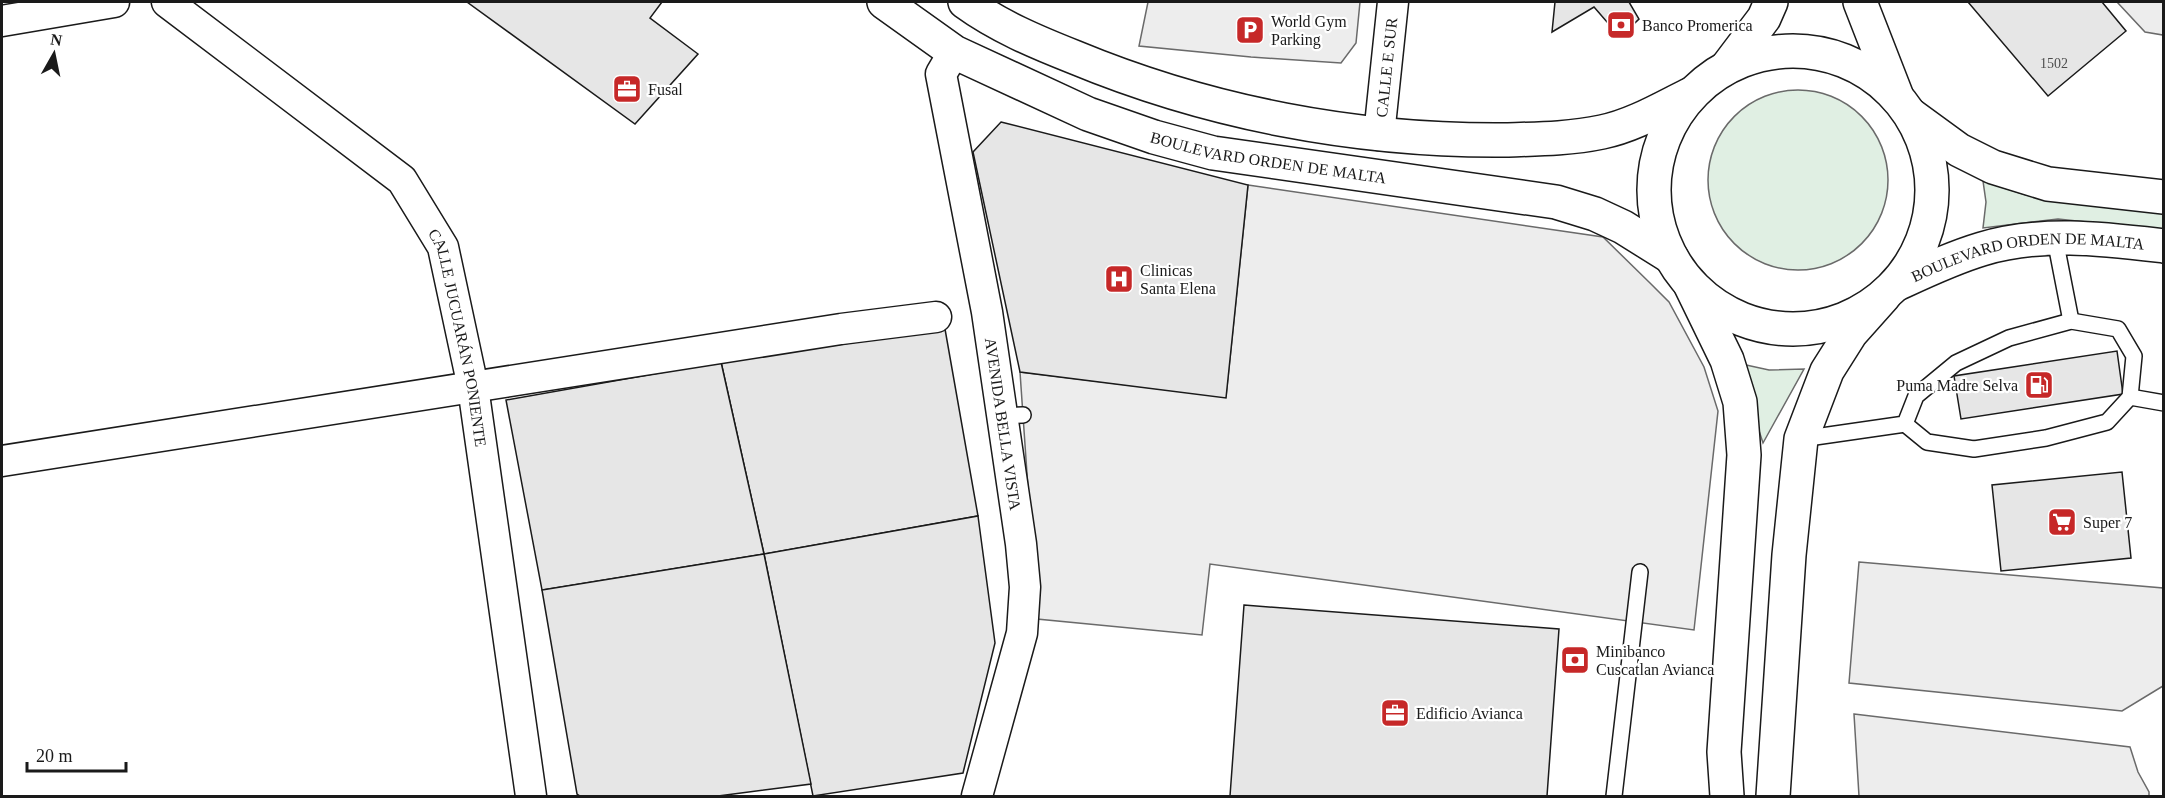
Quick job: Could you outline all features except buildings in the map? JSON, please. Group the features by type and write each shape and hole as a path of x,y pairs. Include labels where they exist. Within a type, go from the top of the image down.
{"main road":[{"name":"BOULEVARD ORDEN DE MALTA","path":"884,2 954,52 1088,114 1154,137 1213,153 1556,202 1595,214 1671,257"},
{"path":"1727,67 1764,18 1772,2"},
{"path":"1773,796 1789,555 1801,438 1827,371 1851,333 1916,257 1926,234 1932,208 1933,183 1929,158 1922,136 1904,106 1860,2"},
{"path":"981,6 1021,35 1115,74 1194,99 1262,116 1379,135 1472,140 1561,139 1604,132 1632,122 1691,94"},
{"path":"1889,290 1862,311 1839,322 1814,328 1788,329 1762,326 1738,318 1695,291 1671,257 1657,225 1653,199 1653,176 1665,132 1676,112 1691,94 1708,79 1727,67 1749,58 1772,52 1817,53 1840,59 1861,69 1880,82 1904,106 1959,150 1993,167 2048,184 2163,196"},
{"name":"BOULEVARD ORDEN DE MALTA","path":"1889,290 1943,262 1984,248 2033,240 2092,238 2163,246"},
{"path":"1690,284 1727,360 1740,402 1744,454 1724,752 1727,796"}],"street":[{"path":"2,21 114,2"},
{"name":"CALLE JUCUARÁN PONIENTE","path":"167,2 402,180 443,247 472,387 531,796"},
{"name":"CALLE E SUR","path":"1379,135 1393,2"},
{"name":"AVENIDA BELLA VISTA","path":"954,52 941,74 987,312 1013,416 1025,586 1022,633 978,796"},
{"path":"2,461 841,329 936,317"}],"lane":[{"path":"2055,239 2071,321"},
{"path":"1801,438 1905,424 1927,442 1974,449 2046,438 2107,422 2130,397 2134,356 2118,329 2071,321 2009,338 1956,363 1916,396 1905,424"},
{"path":"2130,397 2163,403"},
{"path":"1614,796 1640,572"}],"green space":[{"path":"1798,90 1833,97 1862,116 1881,145 1888,180 1881,215 1862,244 1833,263 1798,270 1763,263 1734,244 1715,215 1708,180 1715,145 1734,116 1763,97"},
{"path":"1983,181 2026,195 2052,200 2163,211 2163,230 2058,219 1983,228 1986,202"},
{"path":"1737,363 1769,370 1804,369 1763,443"}],"shaded area":[{"name":"World Gym Parking","path":"1148,2 1360,2 1356,43 1341,63 1139,46"},
{"path":"2117,2 2163,2 2163,35 2145,32"},
{"path":"1248,185 1603,237 1650,283 1669,302 1704,367 1718,411 1694,630 1210,564 1202,635 1037,619 1020,372 1226,397"},
{"path":"1859,562 2163,588 2163,686 2122,711 1849,683"},
{"path":"1854,714 2130,747 2149,796 1859,796"}],"place":[{"name":"Banco Promerica","path":"1621,25"},
{"name":"World Gym Parking","path":"1250,30"},
{"name":"Fusal","path":"627,89"},
{"name":"Clinicas Santa Elena","path":"1119,279"},
{"name":"Puma Madre Selva","path":"2039,385"},
{"name":"Super 7","path":"2062,522"},
{"name":"Minibanco Cuscatlan Avianca","path":"1575,660"},
{"name":"Edificio Avianca","path":"1395,713"}]}
